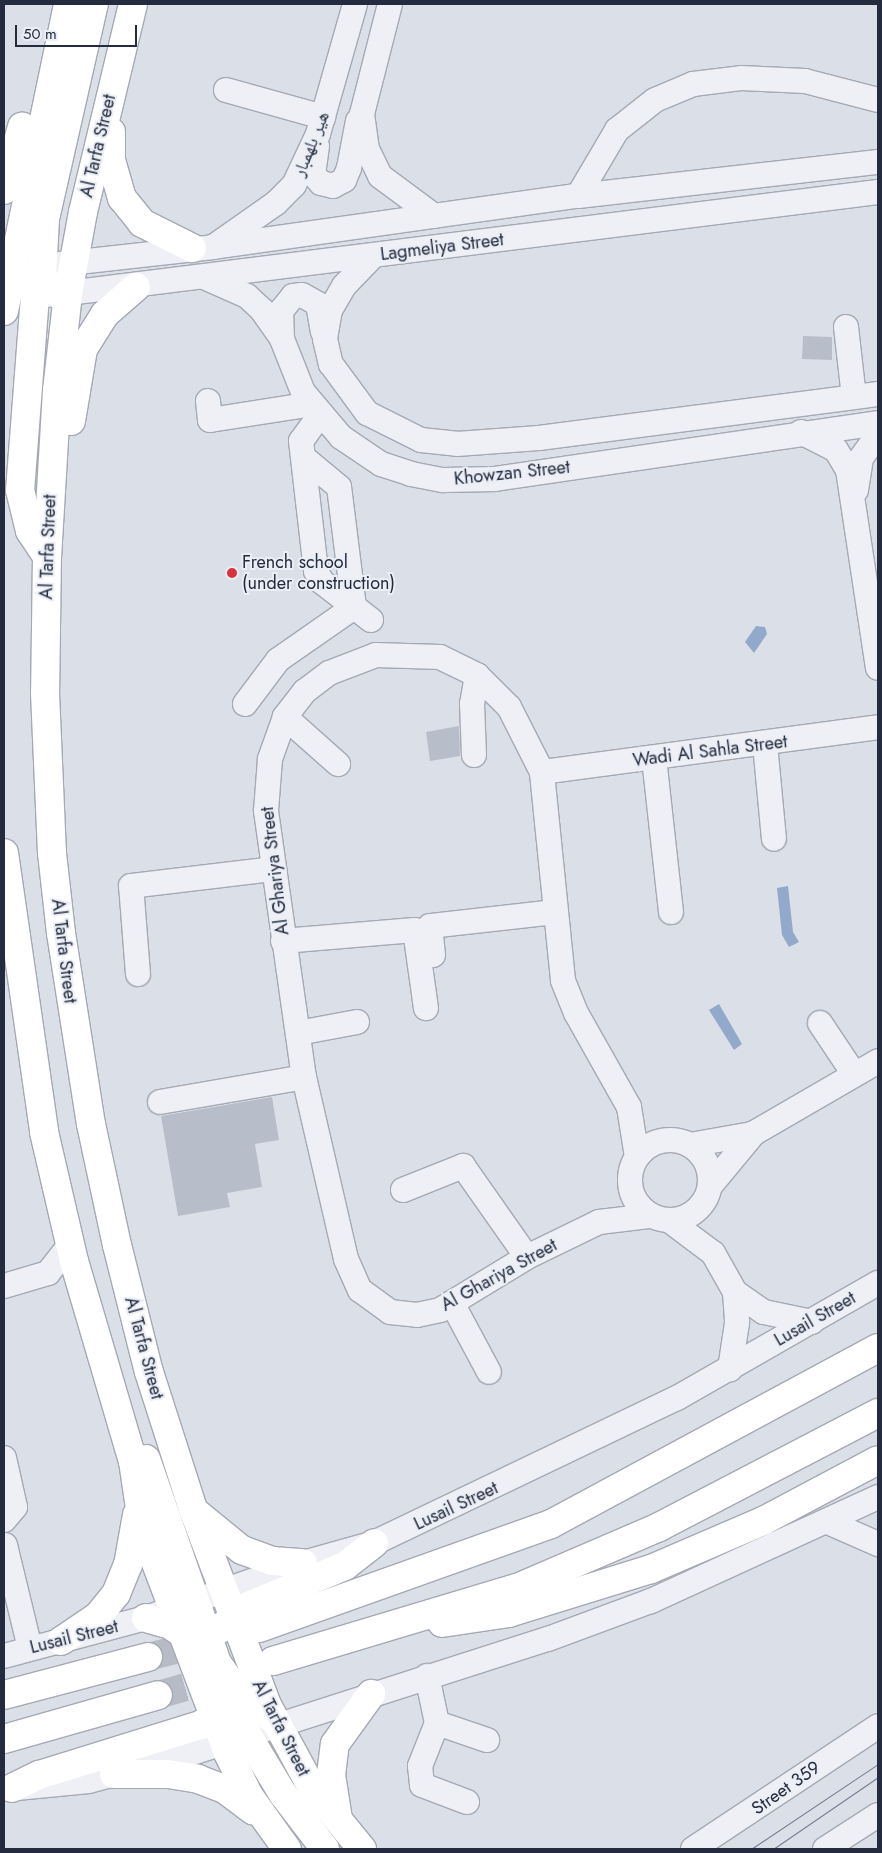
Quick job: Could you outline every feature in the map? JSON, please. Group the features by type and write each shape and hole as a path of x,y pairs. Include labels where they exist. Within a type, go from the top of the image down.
{"main road":[{"path":"4,303 7,269 58,40 68,4"},
{"path":"68,294 46,285 42,266 52,177 94,4"},
{"name":"Al Tarfa Street","path":"133,4 73,263 68,294 52,460 47,556 47,780 74,1028 117,1245 149,1372 193,1510 222,1592 243,1627 276,1722 312,1788 339,1826 362,1849"},
{"path":"4,190 18,137 58,40"},
{"path":"115,76 111,160 122,198 142,223 202,248"},
{"path":"7,269 29,282 35,296 20,490 30,531 47,556"},
{"path":"52,460 68,436 83,349 105,314 136,287"},
{"path":"4,853 44,1132 70,1245 111,1380 133,1461 138,1506 182,1614 229,1718 263,1817"},
{"path":"551,1524 597,1490 878,1327"},
{"path":"243,1627 551,1524 878,1348"},
{"path":"111,1380 136,1428 182,1614"},
{"path":"274,1661 517,1588 659,1527 878,1413"},
{"path":"403,1622 488,1618 618,1580 726,1538 878,1460"},
{"path":"61,1642 98,1616 116,1594 128,1565 138,1506"},
{"path":"193,1510 242,1550 272,1561 303,1563"},
{"path":"205,1662 243,1627 345,1566 374,1543"},
{"path":"146,1618 182,1614"},
{"path":"243,1627 229,1718 325,1849"},
{"path":"4,1695 148,1657"},
{"path":"339,1826 333,1754 341,1731 371,1694"},
{"path":"4,1739 158,1695"},
{"path":"8,1789 229,1718 276,1722"},
{"path":"114,1774 168,1774 198,1779 226,1790 263,1817 287,1849"}],"street":[{"name":"هير بلهمبار","path":"202,248 276,203 294,185 321,125 355,4"},
{"path":"226,90 321,125 313,174 321,183 334,186 344,180 353,130 362,114 390,4"},
{"path":"578,196 617,130 655,100 693,84 741,78 805,81 878,100"},
{"path":"362,114 370,161 380,176 434,216"},
{"name":"Lagmeliya Street","path":"7,269 202,248 578,196 878,162"},
{"name":"Lagmeliya Street","path":"4,303 35,296 136,287 878,192"},
{"name":"Khowzan Street","path":"374,256 338,295 325,339 331,364 367,413 420,440 456,444 539,438 878,394"},
{"name":"Khowzan Street","path":"204,277 247,296 282,339 316,410 341,437 382,464 443,480 495,479 801,432 878,423"},
{"path":"282,339 281,310 293,296 302,294 318,304 325,339"},
{"path":"846,327 854,397"},
{"path":"208,401 210,420 316,410"},
{"path":"316,410 302,438 318,576 363,613"},
{"path":"801,432 824,441 844,459 856,500 878,668"},
{"path":"856,500 861,458 878,435"},
{"path":"304,458 339,487 363,613 376,655"},
{"path":"362,540 363,613"},
{"path":"245,704 278,660 363,613"},
{"name":"Al Ghariya Street","path":"637,1158 629,1107 576,1013 563,980 554,912 542,772 510,707 477,675 440,657 376,655 329,673 304,691 285,717 267,785 273,869 304,1077 346,1259 360,1290 390,1312 417,1315 452,1303 527,1257 599,1222 660,1218"},
{"path":"474,755 472,704 477,675"},
{"path":"285,717 338,764"},
{"name":"Wadi Al Sahla Street","path":"542,772 765,744 878,727"},
{"path":"765,744 774,839"},
{"path":"654,758 672,912"},
{"path":"138,974 130,886 273,869"},
{"path":"284,941 415,930 432,1006 430,926 554,912"},
{"path":"298,1033 356,1022"},
{"path":"820,1023 854,1074"},
{"path":"713,1253 660,1218 633,1197 630,1186 637,1158 654,1143 714,1144 754,1133 878,1061"},
{"path":"160,1102 304,1077"},
{"name":"Al Ghariya Street","path":"629,1107 680,1143"},
{"path":"660,1218 683,1219 707,1194 754,1133"},
{"path":"680,1143 704,1158 713,1253 735,1292 764,1312 812,1322"},
{"path":"403,1190 463,1166 527,1257"},
{"name":"Al Ghariya Street","path":"599,1222 630,1186"},
{"path":"4,1286 36,1278 53,1269 70,1245"},
{"path":"36,1278 70,1286 86,1302"},
{"name":"Lusail Street","path":"182,1614 222,1592 303,1563 374,1543 556,1459 730,1369 878,1283"},
{"path":"730,1369 736,1338 735,1292"},
{"path":"452,1303 488,1372"},
{"path":"4,1458 15,1507 4,1520"},
{"path":"8,1789 114,1774 229,1718 276,1722 371,1694 651,1602 828,1522 878,1497"},
{"path":"828,1522 878,1544"},
{"path":"5,1545 30,1648"},
{"name":"Lusail Street","path":"4,1656 146,1618"},
{"path":"427,1676 437,1723 419,1779 427,1788 468,1802"},
{"path":"437,1723 487,1740"},
{"name":"Street 359","path":"693,1849 878,1726"},
{"path":"825,1849 852,1841 878,1815"}],"water":[{"path":"756,626 765,627 767,634 754,653 745,642"},
{"path":"788,886 793,932 799,942 789,947 782,935 777,888"},
{"path":"719,1004 742,1044 734,1050 709,1010"}],"building":[{"path":"803,336 832,337 832,360 802,359"},
{"path":"459,726 460,756 430,761 426,732"},
{"path":"272,1097 279,1140 255,1144 262,1187 227,1193 230,1207 178,1216 161,1116"}],"tunnel":[{"path":"148,1657 211,1641"},
{"path":"158,1695 224,1676"}],"tram line":[{"path":"751,1849 878,1764"},
{"path":"773,1849 878,1777"}],"place":[{"name":"French school (under construction)","path":"232,573"}]}
